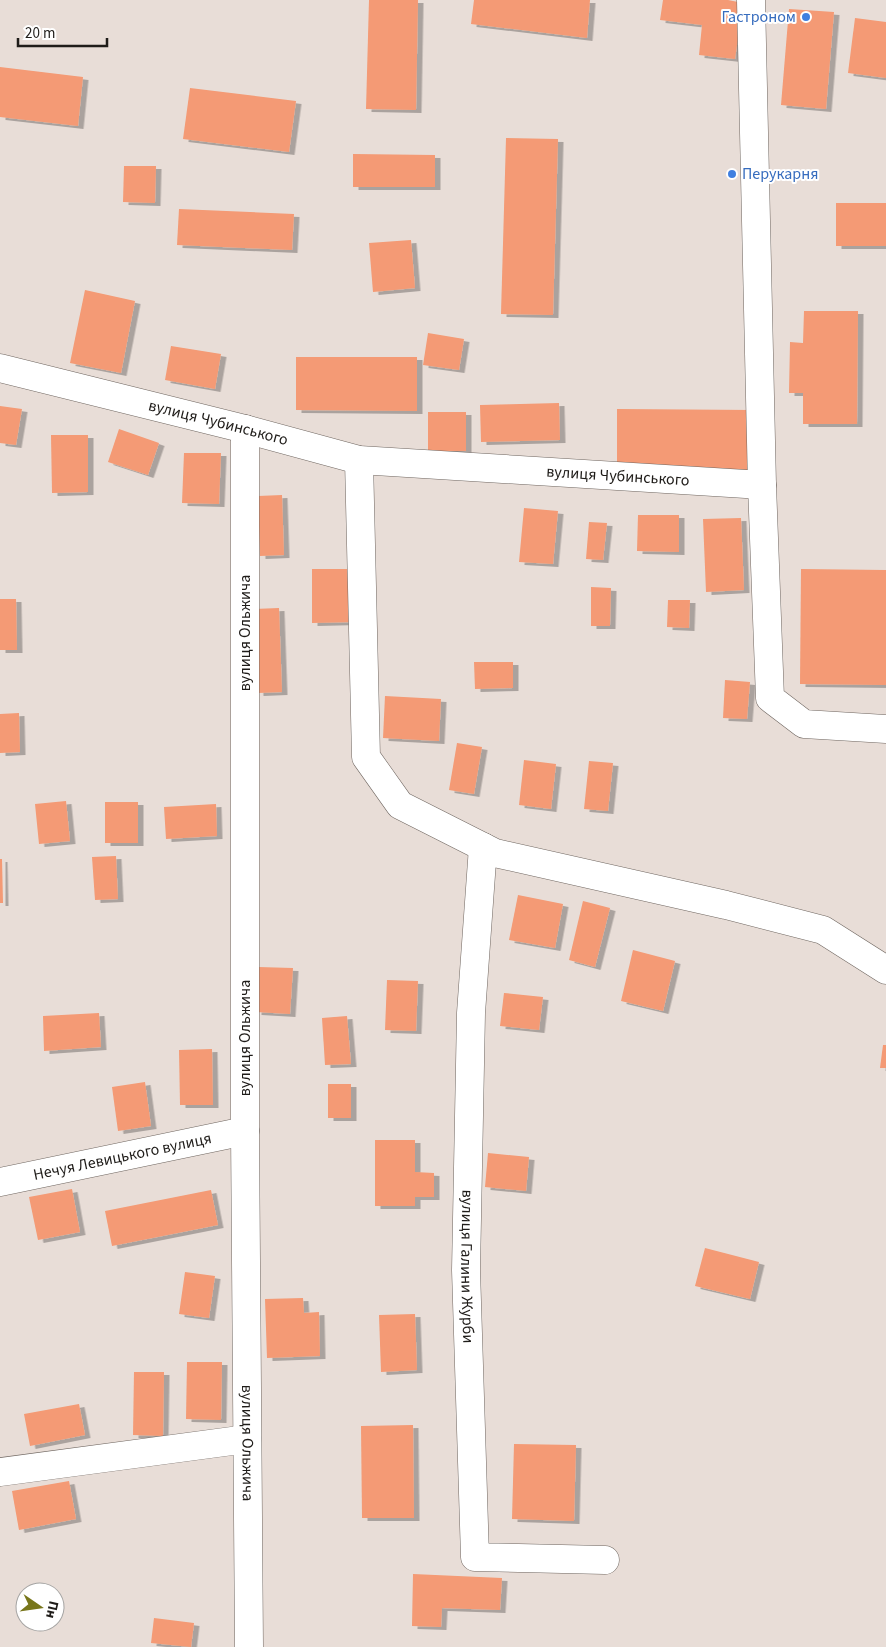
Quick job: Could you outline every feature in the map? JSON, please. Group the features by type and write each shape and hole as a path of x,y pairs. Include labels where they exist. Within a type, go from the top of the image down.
{"street":[{"path":"751,0 762,485 770,698 804,724 886,729"},
{"name":"вулиця Чубинського","path":"0,368 245,429 359,460 762,485"},
{"name":"вулиця Ольжича","path":"245,429 245,1131 249,1647"},
{"path":"359,460 366,758 400,805 495,854 720,904 823,930 886,970"},
{"name":"вулиця Галини Журби","path":"483,848 471,1013 466,1270 475,1557 605,1560"},
{"name":"Нечуя Левицького вулиця","path":"0,1182 245,1131"},
{"path":"0,1472 247,1439"}],"building":[{"path":"369,0 418,0 416,110 366,109"},
{"path":"474,0 590,0 587,38 471,24"},
{"path":"663,0 728,0 743,3 735,59 699,55 702,25 660,20"},
{"path":"789,9 834,12 826,109 781,105"},
{"path":"855,18 886,22 886,78 848,73"},
{"path":"0,67 83,77 78,126 0,117"},
{"path":"190,88 296,101 289,152 183,139"},
{"path":"506,138 558,139 553,315 501,314"},
{"path":"353,154 435,155 435,187 353,187"},
{"path":"124,166 156,166 155,203 123,202"},
{"path":"836,203 886,203 886,246 836,246"},
{"path":"179,209 294,214 292,250 177,245"},
{"path":"411,240 415,288 373,292 369,243"},
{"path":"85,290 135,301 121,373 70,363"},
{"path":"804,311 858,311 857,424 803,424 803,393 789,393 790,342 803,343"},
{"path":"428,333 464,339 459,370 423,365"},
{"path":"171,346 221,354 215,389 165,380"},
{"path":"296,357 417,357 417,411 296,410"},
{"path":"559,403 560,440 481,442 480,405"},
{"path":"0,406 22,409 16,445 0,443"},
{"path":"617,409 754,410 753,471 617,469"},
{"path":"428,412 466,412 466,451 428,451"},
{"path":"119,429 159,443 148,475 108,462"},
{"path":"51,435 88,435 88,492 52,493"},
{"path":"184,453 221,453 219,504 182,503"},
{"path":"282,495 284,555 260,556 258,496"},
{"path":"524,508 558,511 553,564 519,562"},
{"path":"638,515 679,515 679,552 637,551"},
{"path":"741,518 744,590 706,592 703,519"},
{"path":"589,522 607,523 603,560 586,559"},
{"path":"312,569 353,569 354,622 312,623"},
{"path":"801,569 886,570 886,685 800,684"},
{"path":"591,587 611,588 610,626 591,626"},
{"path":"0,599 16,599 17,650 0,650"},
{"path":"668,600 690,600 689,628 667,627"},
{"path":"279,608 282,692 258,693 254,609"},
{"path":"474,662 513,662 513,688 475,689"},
{"path":"725,680 750,682 747,719 723,718"},
{"path":"385,696 441,699 439,741 383,738"},
{"path":"19,713 20,752 0,753 0,714"},
{"path":"457,743 482,747 474,794 449,790"},
{"path":"524,760 556,764 551,809 519,805"},
{"path":"589,761 613,763 608,811 584,809"},
{"path":"66,801 70,841 39,844 35,804"},
{"path":"105,802 138,802 138,843 105,843"},
{"path":"216,804 217,836 166,839 164,807"},
{"path":"116,856 118,899 95,900 92,857"},
{"path":"0,859 2,859 3,903 0,903"},
{"path":"518,895 563,904 555,948 509,940"},
{"path":"583,901 610,908 595,967 569,960"},
{"path":"633,950 675,961 663,1011 621,1001"},
{"path":"258,967 293,968 290,1014 256,1012"},
{"path":"387,980 418,981 416,1031 385,1030"},
{"path":"504,993 543,997 539,1030 500,1026"},
{"path":"99,1013 101,1047 44,1051 43,1016"},
{"path":"347,1016 351,1064 325,1065 322,1018"},
{"path":"883,1045 886,1045 886,1068 880,1068"},
{"path":"212,1049 213,1105 180,1105 179,1050"},
{"path":"145,1082 151,1126 118,1131 112,1087"},
{"path":"328,1084 351,1084 351,1118 328,1118"},
{"path":"375,1140 415,1140 415,1172 434,1173 434,1197 415,1197 415,1206 375,1206"},
{"path":"488,1153 529,1157 526,1191 485,1187"},
{"path":"72,1189 80,1232 38,1240 29,1197"},
{"path":"211,1190 218,1225 112,1246 105,1211"},
{"path":"705,1248 759,1262 750,1299 695,1286"},
{"path":"185,1272 215,1276 209,1318 179,1314"},
{"path":"303,1298 304,1313 319,1312 320,1356 267,1358 265,1299"},
{"path":"415,1314 417,1370 381,1372 379,1315"},
{"path":"187,1362 222,1362 221,1420 186,1419"},
{"path":"134,1372 164,1372 163,1436 133,1435"},
{"path":"79,1404 85,1435 30,1446 24,1414"},
{"path":"413,1425 414,1518 362,1518 361,1426"},
{"path":"514,1444 576,1445 574,1521 512,1519"},
{"path":"69,1481 76,1519 19,1530 12,1491"},
{"path":"413,1574 502,1578 500,1610 442,1608 441,1627 412,1626"},
{"path":"154,1618 194,1623 191,1647 151,1643"}],"place":[{"name":"Гастроном","path":"806,17"},
{"name":"Перукарня","path":"732,174"}]}
